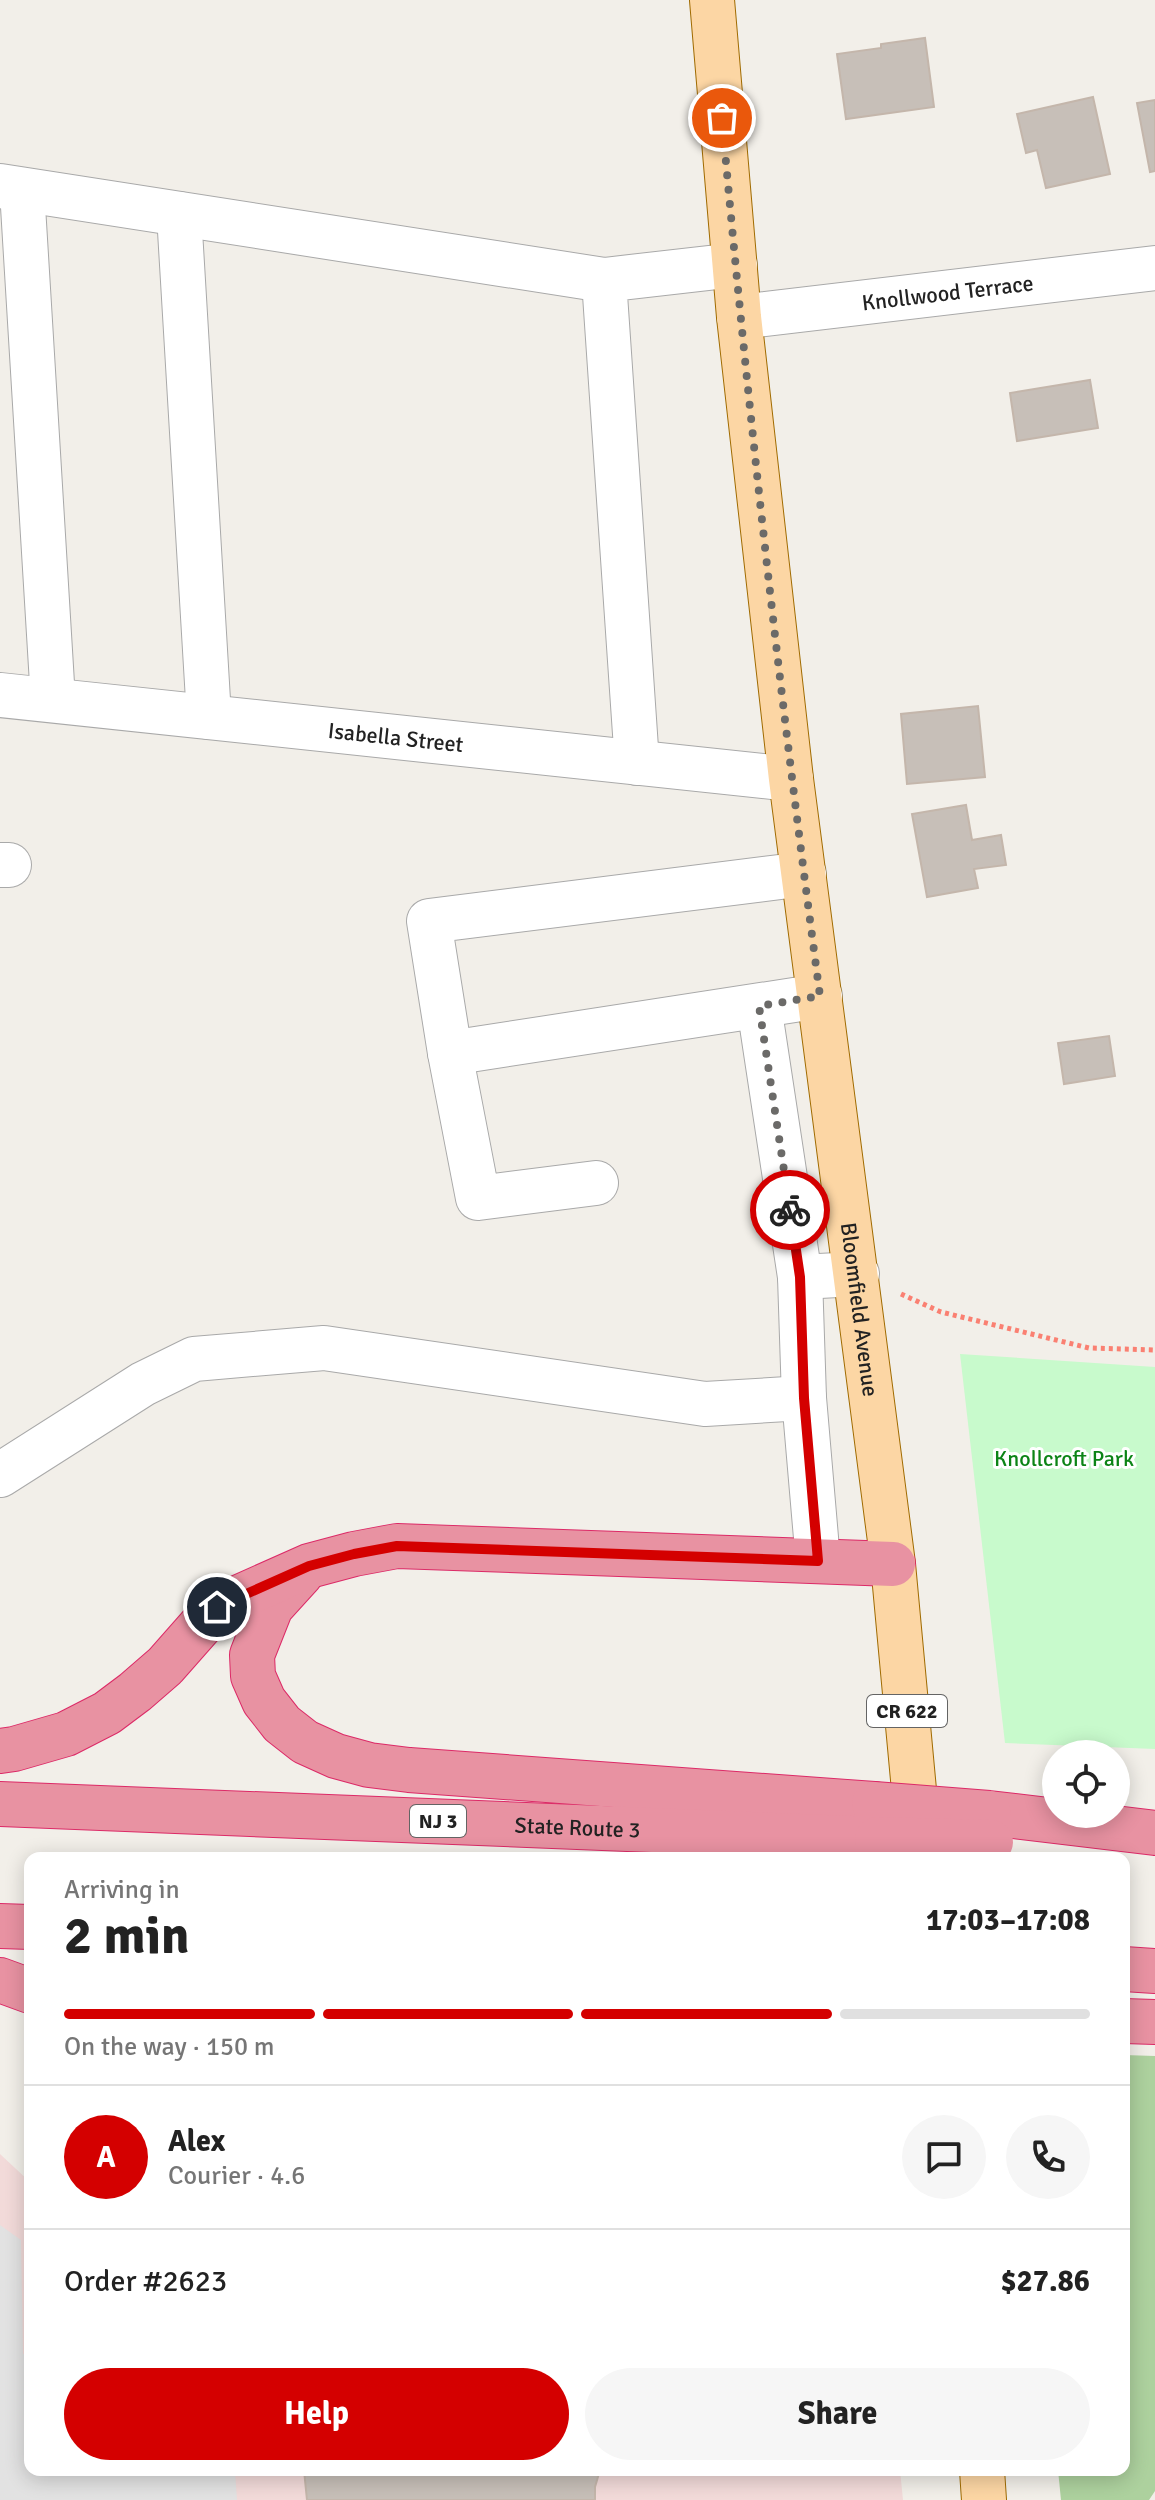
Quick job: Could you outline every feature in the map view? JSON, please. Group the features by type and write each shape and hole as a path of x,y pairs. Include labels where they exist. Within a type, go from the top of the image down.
{"highway":[{"path":"0,1751 66,1734 107,1713 165,1666 217,1607 309,1566 354,1554 397,1546 893,1564"},
{"path":"309,1566 271,1607 252,1655 253,1676 264,1701 282,1724 305,1742 369,1765 875,1821 1155,1833"},
{"name":"State Route 3","path":"0,1804 875,1821"},
{"path":"990,1828 1155,1848"},
{"path":"0,1926 24,1927"},
{"path":"1130,1969 1155,1971"},
{"path":"0,1980 24,1989"},
{"path":"1130,2021 1155,2022"}],"main road":[{"name":"Bloomfield Avenue","path":"712,0 739,317 791,779 893,1564 919,1852"},
{"path":"982,2476 984,2500"}],"street":[{"path":"53,700 11,188 604,280 735,265"},
{"path":"179,214 209,717"},
{"name":"Knollwood Terrace","path":"739,317 1155,268"},
{"path":"604,280 637,763"},
{"name":"Isabella Street","path":"0,695 791,779"},
{"path":"596,1183 478,1198 429,921 804,874"},
{"path":"450,1053 820,996"},
{"path":"759,1006 800,1277 804,1398 818,1561"},
{"path":"800,1277 857,1274"},
{"path":"0,1475 143,1384 194,1359 324,1348 705,1404 804,1398"}],"path":[{"path":"857,1274 941,1312 1089,1348 1155,1350"}],"shaded area":[{"path":"0,2154 24,2176 24,2476 901,2476 903,2500 0,2500"},
{"path":"0,2225 21,2240 24,2476 235,2476 237,2500 0,2500"}],"green space":[{"name":"Knollcroft Park","path":"960,1354 1155,1367 1155,1749 1130,1748 1130,1740 1005,1743"},
{"path":"1130,2055 1155,2056 1155,2491 1149,2500 1061,2500 1059,2476 1130,2476"}],"building":[{"path":"925,38 934,107 846,119 837,54"},
{"path":"1093,97 1110,174 1046,188 1037,150 1026,153 1017,114"},
{"path":"1155,100 1155,171 1150,172 1137,103"},
{"path":"1090,380 1098,428 1017,441 1010,393"},
{"path":"978,706 985,777 907,784 901,714"},
{"path":"966,805 972,840 1001,835 1006,865 974,869 978,888 927,897 912,814"},
{"path":"1109,1036 1115,1076 1064,1084 1058,1043"},
{"path":"305,2476 598,2476 595,2500 307,2500"}],"way so far":[{"path":"722,118 739,317 791,779 820,996 759,1006 790,1210"}],"route":[{"path":"217,1607 309,1566 397,1546 818,1561 804,1398 800,1277 790,1210"}]}
